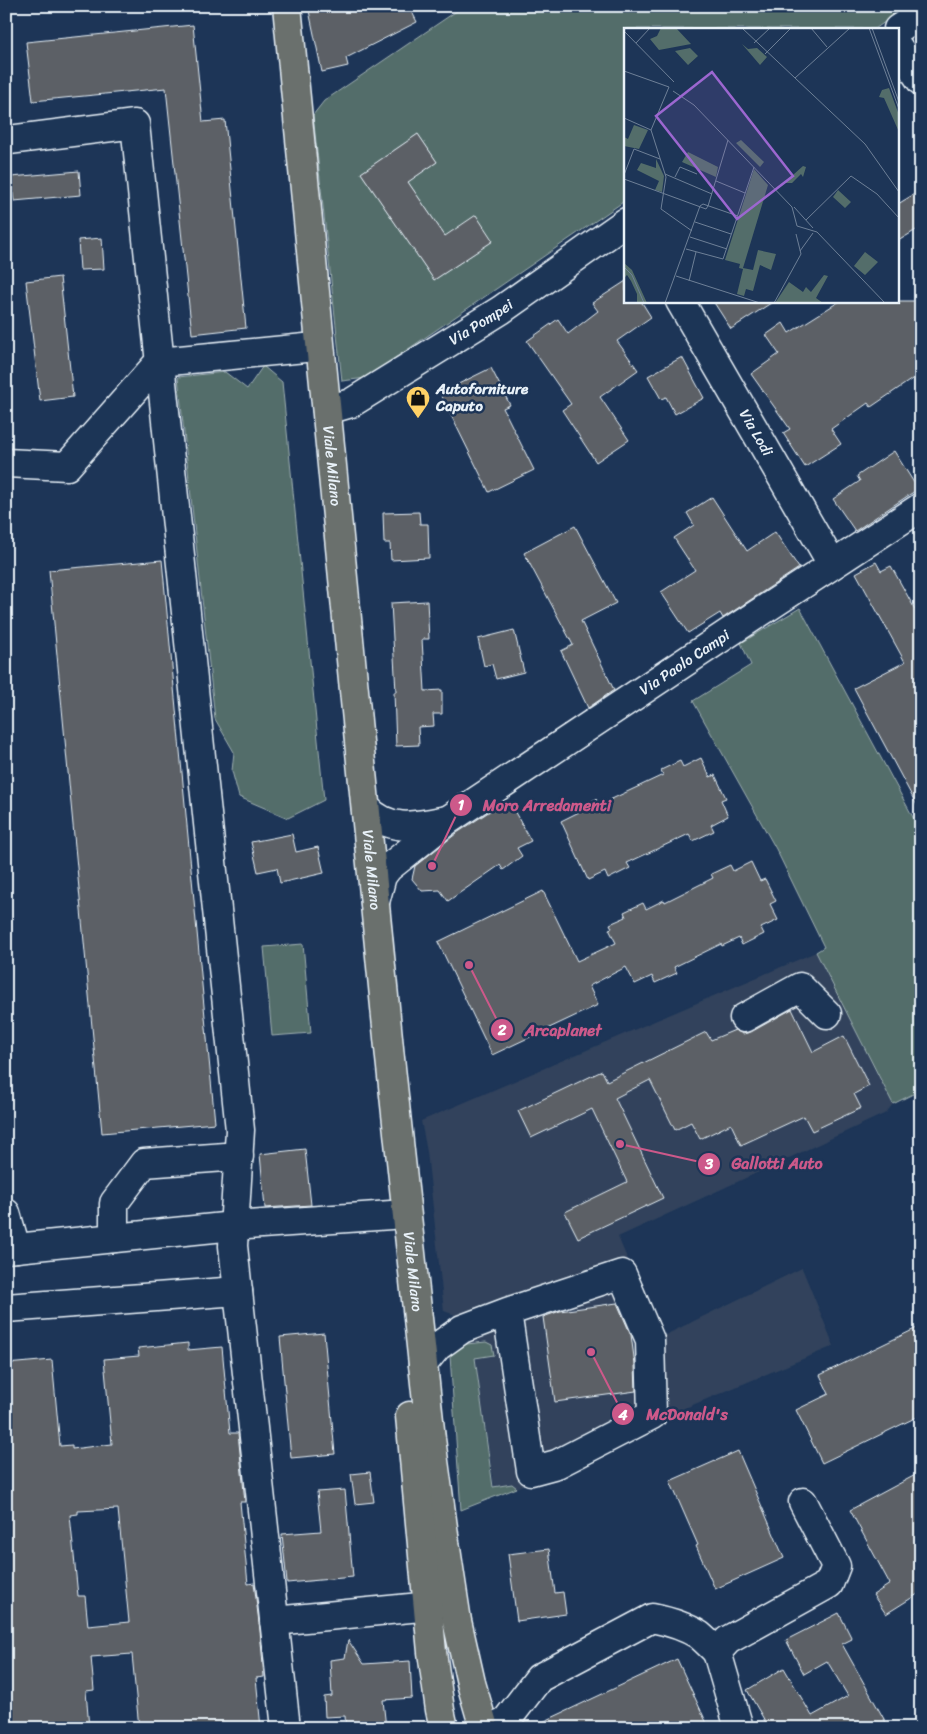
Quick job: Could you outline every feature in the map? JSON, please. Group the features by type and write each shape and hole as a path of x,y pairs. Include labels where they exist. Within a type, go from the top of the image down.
{"main road":[{"name":"Viale Milano","path":"270,6 391,1215 427,1606 444,1728"},
{"name":"Viale Milano","path":"287,6 417,1312 435,1467 454,1603 471,1683 484,1728"}],"street":[{"path":"900,28 921,14"},
{"path":"900,50 921,81"},
{"path":"9,140 134,124 240,1130 233,1246 286,1728"},
{"name":"Via Pompei","path":"327,410 351,403 501,310 624,223"},
{"name":"Via Lodi","path":"681,302 832,564"},
{"path":"6,463 67,466 160,362 305,348"},
{"name":"Via Paolo Campi","path":"375,902 382,876 388,868 448,820 832,564 921,508"},
{"name":"Via Paolo Campi","path":"366,808 379,819 397,826 448,820"},
{"path":"744,1018 800,987 827,1014"},
{"path":"114,1238 114,1203 144,1163 239,1156"},
{"path":"6,1214 11,1249 234,1226 391,1215"},
{"path":"423,1364 437,1347 462,1329 507,1312 622,1274 650,1340 652,1415 556,1464 531,1471 507,1312"},
{"path":"6,1308 238,1291"},
{"path":"417,1312 447,1328 462,1329"},
{"path":"717,1652 728,1640 829,1584 836,1566 803,1502"},
{"path":"274,1621 454,1603"},
{"path":"491,1728 506,1721 539,1678 652,1618 664,1620 699,1635 717,1652 739,1728"}],"shaded area":[{"path":"816,952 893,1104 886,1113 618,1237 661,1337 802,1268 834,1346 666,1416 517,1488 512,1484 494,1487 475,1358 457,1345 455,1315 444,1311 427,1152 421,1121"}],"green space":[{"path":"464,6 907,6 876,28 624,28 624,201 366,378 342,381 313,115 324,101","holes":["418,134 437,162 408,182 445,236 493,241 434,280 361,173"]},
{"path":"263,366 282,382 324,800 288,818 239,797 232,771 234,752 215,719 178,377 225,372 247,389"},
{"path":"800,608 921,832 921,1090 893,1104 816,952 824,947 776,849 693,701 751,665 741,643"},
{"path":"303,944 311,1033 272,1036 264,947"},
{"path":"486,1342 492,1345 494,1355 475,1358 493,1487 512,1484 517,1488 461,1510 450,1356 457,1345"}],"building":[{"path":"308,6 409,6 417,22 346,58 348,66 322,72"},
{"path":"193,25 203,122 225,120 246,328 192,334 166,88 33,101 26,42"},
{"path":"418,134 437,162 408,182 445,236 476,215 493,241 434,280 361,173"},
{"path":"79,171 81,195 14,201 11,177"},
{"path":"921,190 921,227 900,240 900,203"},
{"path":"102,238 104,269 80,270 78,240"},
{"path":"60,277 73,397 40,401 26,281"},
{"path":"624,282 624,302 642,302 651,317 617,341 638,370 600,397 629,440 596,462 562,410 571,404 527,341 558,319 568,334 598,311 592,303"},
{"path":"921,301 921,373 871,407 868,403 831,429 841,444 805,467 783,433 790,429 751,374 779,354 766,335 783,323 789,333 838,302"},
{"path":"714,302 772,302 731,329"},
{"path":"682,357 704,398 675,414 666,397 661,399 648,376"},
{"path":"491,368 510,405 503,408 534,470 489,492 440,393"},
{"path":"894,451 918,489 855,531 833,499 860,481 857,476"},
{"path":"712,497 747,551 775,532 799,568 723,618 720,613 688,633 661,592 695,570 674,538 694,525 687,513"},
{"path":"419,512 420,524 428,524 429,558 391,560 390,543 384,543 383,513"},
{"path":"575,526 616,603 581,621 614,690 588,708 561,651 573,645 524,553"},
{"path":"162,560 215,1123 102,1133 49,570"},
{"path":"876,562 881,571 891,566 921,620 921,813 854,688 905,662 856,573"},
{"path":"427,601 429,639 422,639 425,691 442,690 442,714 433,714 434,726 418,727 419,745 396,746 394,692 396,692 391,603"},
{"path":"514,630 524,672 496,679 492,664 484,666 478,639"},
{"path":"701,758 710,777 715,775 726,798 721,800 728,816 711,825 714,831 693,841 689,834 627,863 630,868 608,879 605,872 588,880 561,821 579,812 577,808 596,799 599,805 663,775 661,770 680,761 683,767"},
{"path":"512,807 531,841 517,848 522,856 503,870 500,865 448,901 440,890 422,891 412,879 415,866 457,833 493,809"},
{"path":"292,834 296,852 318,847 324,873 280,883 277,868 258,872 251,842"},
{"path":"751,862 760,881 765,879 776,901 770,904 778,920 761,928 764,934 742,945 739,938 722,946 721,944 674,967 677,973 655,983 652,976 635,984 626,967 589,986 598,1005 492,1055 438,942 543,891 577,961 616,943 609,929 612,928 610,924 626,917 624,912 643,903 646,909 664,900 665,902 713,878 711,874 730,865 733,871"},
{"path":"792,1009 813,1052 844,1036 869,1086 854,1094 861,1108 812,1131 804,1116 741,1145 731,1124 700,1139 691,1122 675,1130 650,1080 615,1098 663,1198 578,1238 565,1212 627,1182 592,1109 531,1138 518,1111 602,1071 607,1081 706,1032 711,1040 735,1030 743,1034 751,1032"},
{"path":"305,1149 311,1205 265,1208 260,1154"},
{"path":"617,1303 631,1335 636,1391 555,1402 543,1317 560,1311"},
{"path":"921,1326 921,1415 822,1463 796,1410 829,1394 820,1375"},
{"path":"324,1333 335,1454 291,1458 280,1337"},
{"path":"188,1343 188,1350 222,1347 230,1433 238,1433 245,1502 240,1502 248,1584 254,1583 260,1630 264,1677 256,1678 261,1728 139,1728 132,1654 91,1657 94,1690 86,1691 89,1728 6,1728 6,1364 52,1360 60,1446 72,1445 72,1449 112,1444 104,1359 139,1356 138,1348","holes":["118,1509 129,1622 88,1626 85,1596 78,1596 70,1515 78,1514 78,1511"]},
{"path":"738,1451 784,1558 715,1589 670,1481"},
{"path":"370,1472 374,1502 355,1504 351,1474"},
{"path":"921,1472 921,1592 886,1614 873,1595 890,1584 850,1510"},
{"path":"345,1490 353,1577 287,1583 282,1534 321,1531 317,1492"},
{"path":"549,1549 555,1593 563,1592 566,1614 517,1621 508,1554"},
{"path":"839,1613 852,1639 842,1644 889,1728 769,1728 747,1690 784,1668 812,1716 848,1696 827,1661 804,1674 786,1640"},
{"path":"348,1640 364,1664 410,1661 412,1698 383,1700 386,1728 346,1728 345,1716 325,1717 324,1697 332,1696 330,1660 345,1658"},
{"path":"677,1659 709,1728 530,1728"}],"place":[{"name":"Autoforniture Caputo","path":"418,419"},
{"name":"Moro Arredamenti","path":"432,866"},
{"name":"Arcaplanet","path":"469,965"},
{"name":"Gallotti Auto","path":"620,1144"},
{"name":"McDonald's","path":"591,1352"}]}
